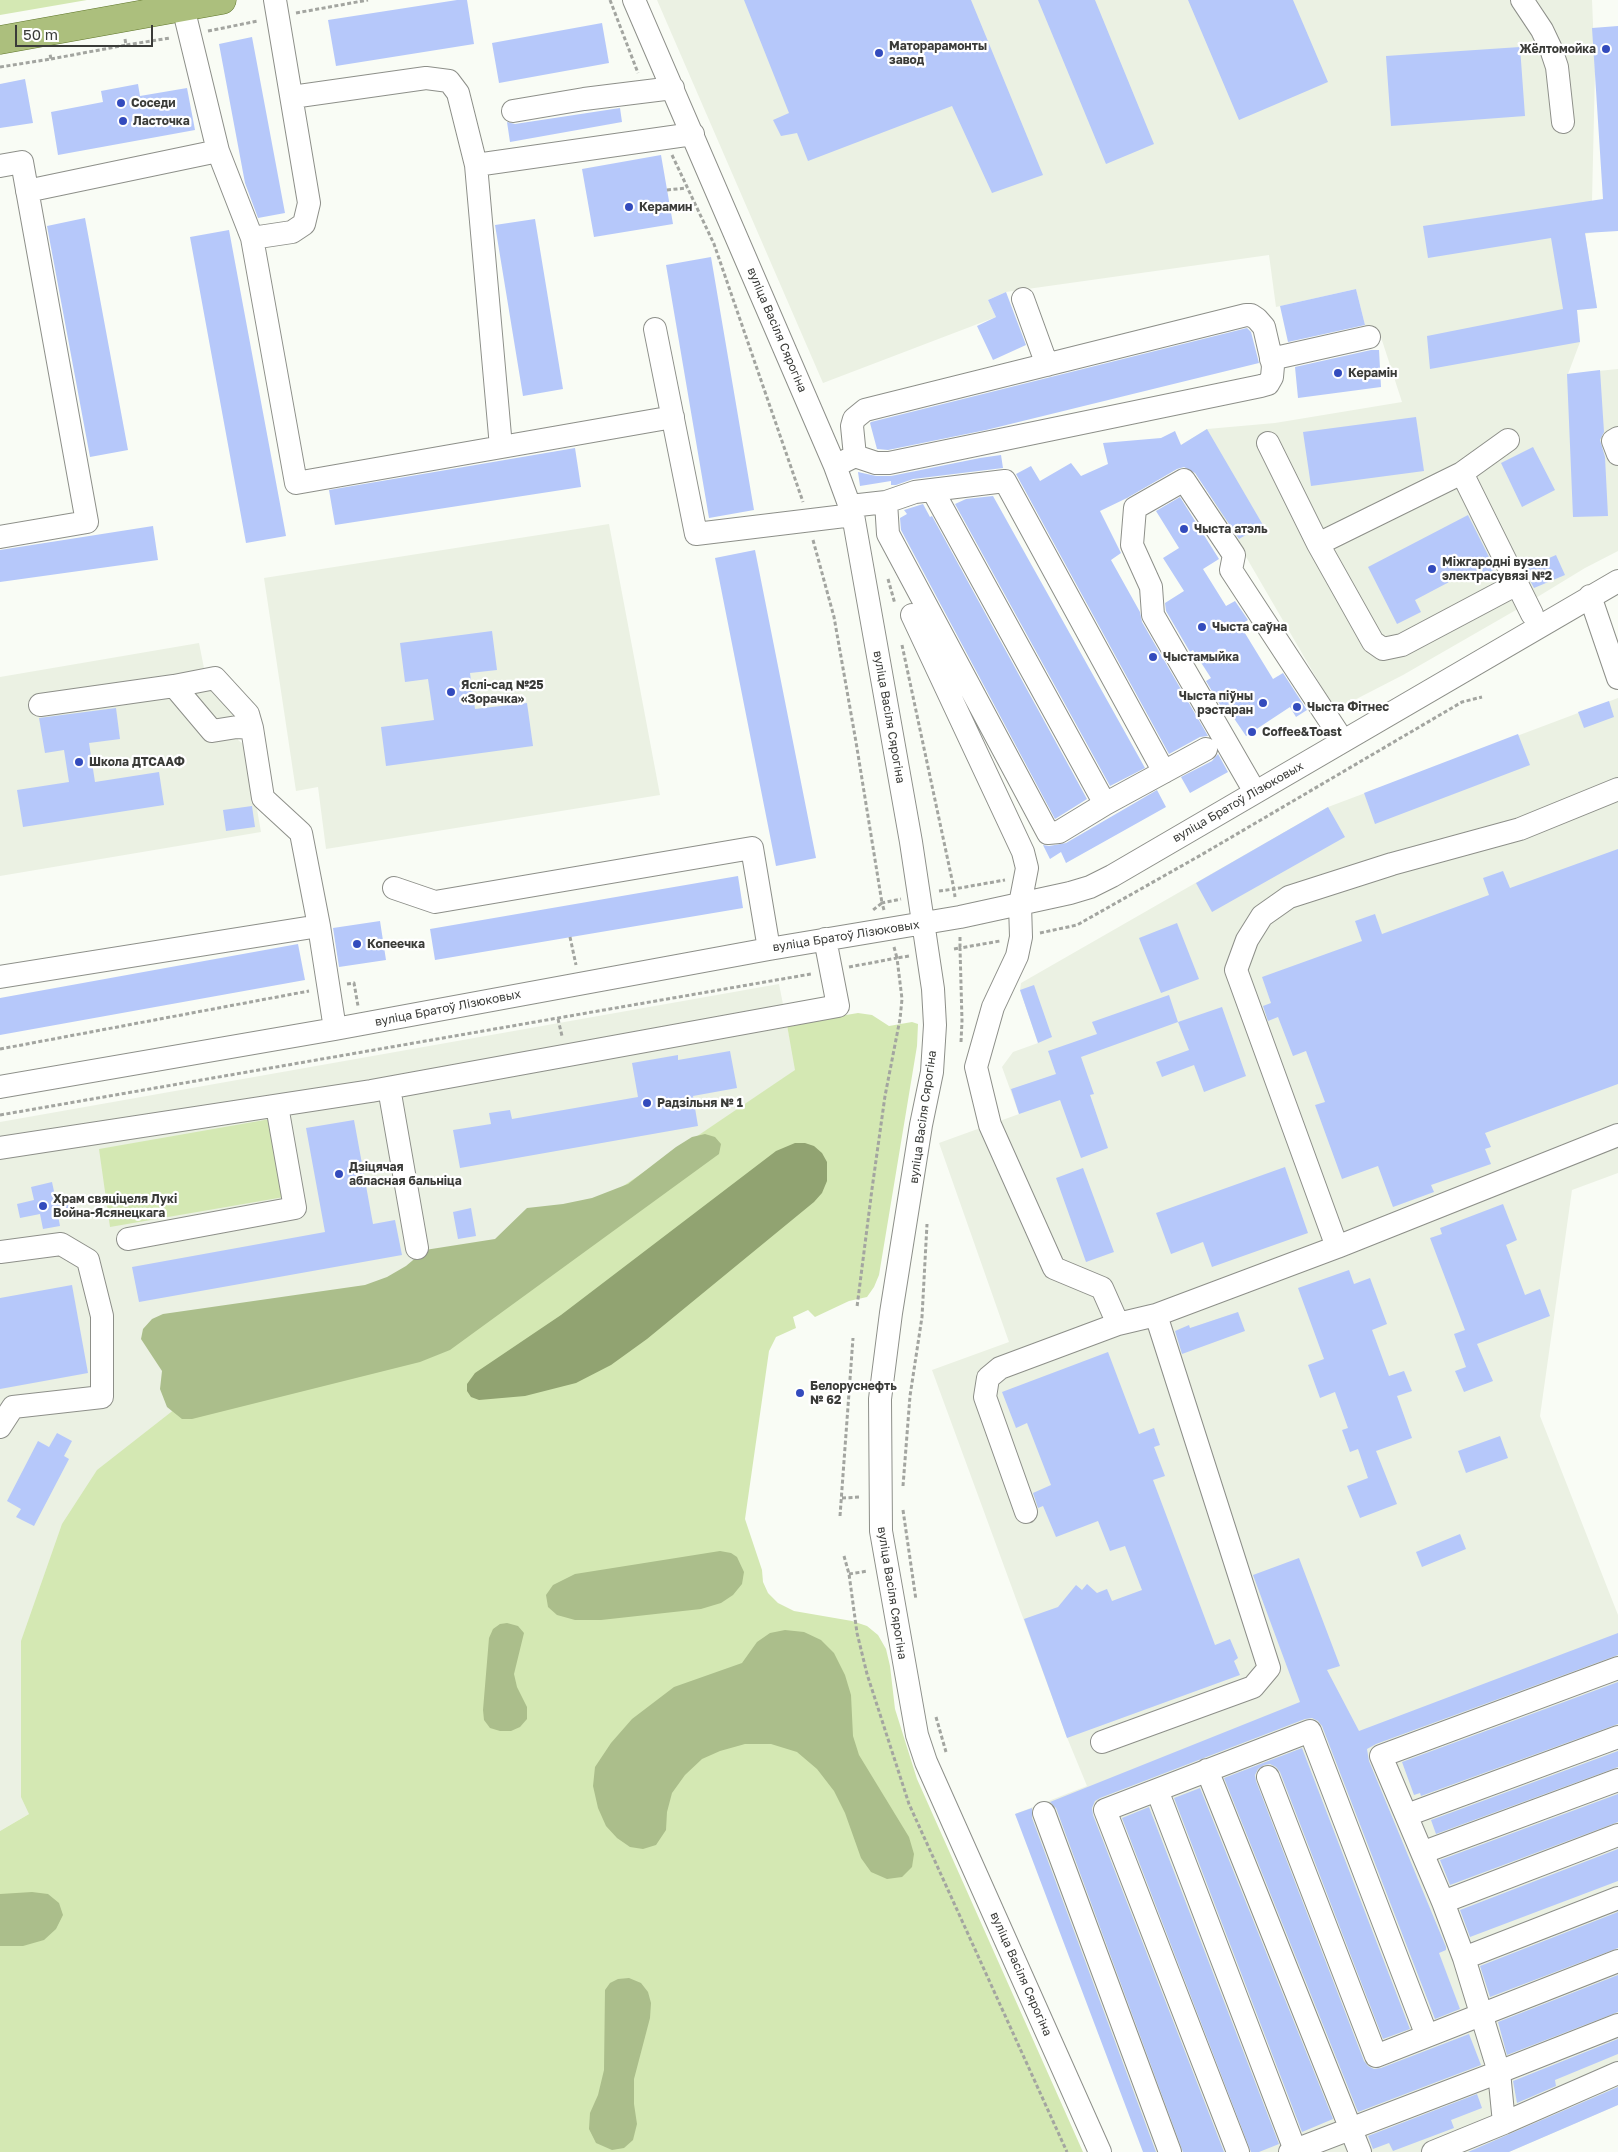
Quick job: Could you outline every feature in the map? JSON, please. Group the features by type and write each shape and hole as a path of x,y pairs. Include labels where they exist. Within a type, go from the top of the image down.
{"main road":[{"path":"0,40 222,0"}],"street":[{"name":"вуліца Васіля Сярогіна","path":"634,0 835,466 852,510 911,842 934,989 935,1025 932,1072 892,1313 880,1399 879,1497 881,1532 917,1735 926,1762 1100,2152"},
{"path":"1522,0 1542,30 1551,49 1557,67 1563,122"},
{"path":"183,7 218,151 252,238 296,483 673,417"},
{"path":"252,238 292,232 304,224 309,202 277,8"},
{"path":"292,97 426,78 449,81 458,93 476,164 501,447"},
{"path":"514,111 584,99 673,88"},
{"path":"476,164 693,134"},
{"path":"27,192 218,151"},
{"path":"0,166 22,162 87,522 0,537"},
{"path":"1023,299 1047,365"},
{"path":"835,466 855,456 876,463 889,462 1268,384 1272,377 1273,366 1264,327 1257,319 1251,315 1246,315 864,410 854,419 852,426 855,456"},
{"path":"656,329 696,534 808,521 886,502 916,492 1005,481 1164,772"},
{"path":"1271,359 1369,337"},
{"path":"1618,438 1613,441 1618,454"},
{"path":"1318,544 1462,473 1508,440"},
{"path":"1268,443 1318,544 1373,642 1383,649 1402,645 1517,584"},
{"path":"1462,473 1532,614"},
{"path":"1254,792 1153,615 1151,587 1132,545 1135,508 1184,480 1234,555 1231,570 1343,741"},
{"path":"934,491 1105,804"},
{"path":"886,502 888,534 1048,832 1059,832 1105,804 1206,749"},
{"name":"вуліца Братоў Лізюковых","path":"0,1087 335,1029 769,949 923,924 1090,887 1112,876 1618,581"},
{"path":"1590,596 1618,678"},
{"path":"912,615 1023,852 1026,868 1020,904 1021,937 1017,956 993,1006 976,1067 990,1125 1054,1268 1102,1288 1118,1324"},
{"path":"40,705 174,686 215,678 248,714 263,798 301,833 319,926 335,1029"},
{"path":"174,686 212,730 237,727 252,728"},
{"path":"1337,1247 1236,970 1247,940 1262,916 1289,896 1392,864 1520,829 1618,789"},
{"path":"394,888 435,902 752,848 769,949"},
{"path":"0,978 319,926"},
{"path":"0,1148 389,1088 838,1006 825,940"},
{"path":"389,1088 417,1248"},
{"path":"128,1239 295,1208 277,1106"},
{"path":"1026,1512 985,1397 988,1378 1000,1368 1118,1324 1156,1315 1337,1247 1618,1135"},
{"path":"0,1252 61,1244 88,1260 102,1316 102,1397 14,1406 2,1421"},
{"path":"1102,1742 1253,1687 1269,1668 1156,1315"},
{"path":"1504,2123 1499,2072 1480,2016 1464,1958 1424,1852 1381,1756 1618,1668"},
{"path":"1238,2152 1105,1810 1310,1731 1427,2036"},
{"path":"1407,1815 1618,1737"},
{"path":"1207,1770 1360,2152"},
{"path":"1268,1777 1376,2056 1618,1961"},
{"path":"1424,1852 1618,1780"},
{"path":"1157,1790 1292,2151 1618,2025"},
{"path":"1044,1813 1170,2152"},
{"path":"1443,1902 1618,1835"},
{"path":"1464,1958 1618,1898"},
{"path":"1433,2152 1618,2073"}],"path":[{"path":"0,67 189,35 277,8 368,0"},
{"path":"124,34 126,45"},
{"path":"48,47 51,59"},
{"path":"667,190 686,188"},
{"path":"714,244 781,434 808,521 834,617 885,913"},
{"path":"934,892 954,889 956,898"},
{"path":"882,903 901,899"},
{"path":"960,930 962,1021 960,1048"},
{"path":"857,1307 886,1096 900,1019 901,990 897,958 893,944"},
{"path":"954,949 960,948"},
{"path":"0,1115 916,956"},
{"path":"0,1049 328,988"},
{"path":"903,1488 910,1396 922,1317 928,1219"},
{"path":"840,1516 853,1338"},
{"path":"842,1498 864,1497"},
{"path":"902,1504 916,1607"},
{"path":"844,1556 849,1574 857,1633 867,1674 909,1804 1067,2152"},
{"path":"849,1574 875,1570"},
{"path":"934,1709 948,1759"}],"shaded area":[{"path":"0,0 87,0 0,15"},
{"path":"657,0 1592,0 1595,72 1592,201 1595,232 1585,234 1597,308 1577,310 1580,342 1568,374 1618,369 1618,551 1585,568 1403,675 1335,710 1181,445 1207,429 1275,423 1402,402 1378,328 1366,329 1356,289 1276,307 1269,255 1006,292 988,300 996,317 823,383"},
{"path":"609,524 660,795 326,849 318,787 296,791 264,578"},
{"path":"199,643 207,683 235,715 238,740 246,746 261,832 0,876 0,677"},
{"path":"1618,698 1618,1173 1572,1190 1540,1416 1618,1615 1618,2105 1509,2152 1144,2152 1034,1850 1015,1814 1087,1786 1066,1735 932,1370 1009,1342 939,1143 1019,1114 1002,1067 1013,1052 1038,1043 1020,990 1021,983 1328,807"},
{"path":"779,984 796,1070 444,1307 29,1814 0,1831 0,1122"},
{"path":"858,1013 872,1015 889,1026 912,1022 918,1024 917,1046 879,1275 867,1297 849,1301 815,1317 808,1310 793,1317 796,1328 776,1337 769,1351 745,1519 762,1570 763,1582 768,1593 778,1603 794,1611 852,1621 867,1626 878,1635 886,1649 895,1709 917,1779 1083,2152 0,2152 0,1831 29,1814 21,1797 21,1641 62,1524 97,1470 198,1391 444,1307 795,1070 787,1025"},
{"path":"276,1118 290,1196 110,1227 99,1149"},
{"path":"705,1134 715,1137 721,1144 719,1154 450,1350 420,1362 192,1419 182,1419 167,1407 160,1389 162,1371 141,1339 143,1329 152,1319 163,1314 365,1285 387,1277 406,1266 425,1250 495,1239 527,1208 563,1204 592,1198 628,1184 676,1147 692,1137"},
{"path":"795,1143 805,1143 814,1146 822,1153 827,1162 827,1181 822,1193 814,1202 647,1339 611,1365 576,1383 525,1396 479,1400 471,1397 467,1391 467,1384 475,1373 561,1315 776,1151"},
{"path":"720,1551 731,1553 737,1557 744,1572 742,1584 733,1595 721,1603 701,1609 601,1620 575,1620 557,1615 548,1607 546,1595 553,1585 575,1574"},
{"path":"507,1623 518,1626 524,1633 514,1674 517,1687 527,1707 527,1719 520,1727 511,1731 500,1731 490,1728 484,1720 483,1710 489,1638 493,1629 500,1624"},
{"path":"785,1630 804,1632 821,1640 834,1653 845,1675 851,1695 853,1736 859,1755 909,1837 914,1854 912,1867 902,1877 887,1879 871,1872 861,1858 845,1813 834,1791 817,1769 797,1752 771,1744 745,1744 720,1751 702,1759 685,1775 672,1793 667,1812 666,1830 656,1845 643,1849 630,1847 617,1838 606,1826 598,1808 593,1786 595,1767 611,1743 632,1719 674,1687 742,1663 757,1642 770,1633"},
{"path":"32,1892 48,1894 59,1903 63,1915 56,1929 44,1940 23,1946 0,1946 0,1894"},
{"path":"629,1978 641,1983 648,1992 651,2003 650,2018 634,2079 634,2104 637,2124 633,2140 624,2148 612,2150 596,2143 589,2129 590,2113 598,2095 604,2070 605,1990 610,1983 618,1979"}],"building":[{"path":"467,0 474,44 336,66 328,20"},
{"name":"Маторарамонты завод","path":"744,0 971,0 1043,175 992,193 952,106 808,161 797,133 781,136 773,120 789,113"},
{"path":"1038,0 1095,0 1154,144 1106,164"},
{"path":"1188,0 1293,0 1328,82 1239,120"},
{"path":"602,23 609,63 499,83 492,43"},
{"path":"1618,26 1618,231 1585,233 1597,308 1577,310 1580,342 1430,369 1427,336 1563,309 1551,238 1428,258 1423,226 1603,199 1592,28"},
{"path":"252,37 285,213 258,218 245,183 219,44"},
{"path":"1520,47 1525,116 1391,126 1386,56"},
{"path":"25,79 33,123 0,128 0,84"},
{"name":"Ласточка","path":"138,84 140,96 187,88 195,130 58,155 51,112 103,102 101,91"},
{"path":"620,108 622,122 510,142 507,122 515,124"},
{"name":"Керамин","path":"661,155 673,224 594,237 582,169"},
{"path":"85,218 128,450 90,457 47,226"},
{"path":"535,219 563,389 523,396 495,225"},
{"path":"229,230 286,536 246,543 190,237"},
{"path":"711,257 754,510 709,518 666,265"},
{"path":"1356,289 1365,325 1288,342 1280,306"},
{"path":"1006,292 1026,345 993,360 977,326 996,317 988,300"},
{"path":"1247,328 1251,332 1259,363 986,430 888,450 877,449 871,422"},
{"name":"Керамін","path":"1371,350 1379,350 1381,387 1298,398 1295,367"},
{"path":"1600,370 1604,432 1600,440 1605,457 1608,516 1573,517 1567,374"},
{"path":"1416,417 1424,471 1311,486 1303,432"},
{"path":"1207,429 1263,525 1239,539 1195,473 1184,467 1100,511 1121,553 1111,560 1140,612 1142,622 1208,736 1200,737 1169,754 1016,474 1031,466 1040,481 1071,463 1081,476 1108,464 1103,443 1161,438 1175,431 1181,445"},
{"path":"1533,447 1555,490 1522,507 1501,463"},
{"path":"575,448 581,487 335,525 329,490"},
{"path":"1001,455 1003,468 913,479 896,485 891,485 891,481 860,486 858,472 876,476 891,476"},
{"path":"993,496 1145,768 1110,786 955,504 966,499"},
{"path":"1180,497 1219,559 1203,569 1226,606 1235,601 1248,620 1240,625 1273,679 1283,673 1307,710 1296,717 1290,707 1246,736 1227,708 1223,710 1206,681 1211,678 1193,650 1190,652 1166,611 1165,603 1184,591 1163,558 1179,548 1156,511"},
{"path":"923,504 930,517 932,516 1087,799 1055,819 901,530 900,518 907,514 904,510"},
{"name":"Міжгародні вузел электрасувязі №2","path":"1468,515 1495,569 1475,580 1470,571 1415,600 1421,612 1397,624 1368,567"},
{"path":"153,526 158,560 0,582 0,550"},
{"path":"755,550 816,858 776,866 715,558"},
{"path":"1556,555 1565,575 1534,588 1524,569"},
{"name":"Яслі-сад №25 «Зорачка»","path":"492,631 497,670 470,673 475,709 527,703 533,746 386,766 381,727 434,720 428,679 405,682 400,643"},
{"path":"1609,701 1614,717 1584,728 1578,712"},
{"name":"Школа ДТСААФ","path":"116,708 120,739 89,743 95,782 159,772 164,805 23,827 17,790 69,782 64,750 45,753 39,718"},
{"path":"1518,734 1530,765 1375,824 1364,793"},
{"path":"1218,754 1228,772 1190,793 1181,777 1212,761"},
{"path":"1157,790 1166,807 1066,863 1061,852 1050,859 1043,845 1049,846 1066,843"},
{"path":"252,806 255,827 226,831 223,810"},
{"path":"1328,807 1345,837 1212,912 1196,883"},
{"path":"1618,849 1618,1084 1485,1133 1491,1147 1485,1149 1491,1164 1431,1185 1434,1192 1393,1207 1378,1166 1342,1179 1315,1105 1325,1102 1306,1051 1293,1056 1278,1017 1268,1021 1263,1006 1271,1003 1262,977 1362,941 1355,921 1375,914 1382,934 1489,895 1483,878 1503,871 1510,888"},
{"path":"738,876 743,908 435,960 430,929"},
{"name":"Копеечка","path":"380,921 386,960 339,967 333,928"},
{"path":"1177,923 1199,979 1161,993 1139,938"},
{"path":"298,944 305,980 0,1035 0,998"},
{"path":"1034,985 1052,1037 1038,1043 1020,990"},
{"path":"1169,995 1178,1022 1081,1057 1094,1094 1090,1095 1108,1148 1081,1158 1060,1100 1019,1114 1011,1089 1056,1074 1048,1051 1097,1034 1092,1022"},
{"path":"1222,1007 1246,1076 1204,1092 1194,1065 1162,1077 1156,1062 1189,1050 1178,1022"},
{"name":"Радзільня № 1","path":"730,1051 737,1088 693,1096 698,1126 460,1168 453,1130 491,1124 489,1113 510,1110 512,1119 638,1097 632,1063 678,1055 678,1060"},
{"name":"Дзіцячая абласная бальніца","path":"354,1120 373,1224 395,1220 402,1255 139,1302 132,1267 325,1232 306,1128"},
{"path":"1285,1167 1308,1233 1212,1267 1203,1242 1171,1254 1156,1213"},
{"path":"1083,1168 1114,1252 1086,1262 1056,1178"},
{"name":"Храм свяціцеля Лукі Война-Ясянецкага","path":"52,1182 55,1196 66,1194 69,1208 57,1210 60,1226 43,1229 40,1214 20,1218 17,1204 34,1200 31,1187"},
{"path":"1503,1204 1517,1240 1506,1245 1525,1295 1540,1289 1550,1316 1477,1344 1493,1381 1464,1392 1455,1371 1466,1367 1454,1334 1465,1330 1430,1238 1442,1234 1440,1228"},
{"path":"471,1208 476,1236 458,1239 453,1212"},
{"path":"1349,1270 1354,1284 1370,1278 1387,1324 1372,1330 1389,1376 1404,1371 1412,1391 1397,1396 1412,1438 1376,1451 1397,1504 1360,1518 1347,1486 1368,1478 1358,1449 1350,1452 1342,1430 1348,1428 1335,1392 1320,1398 1308,1365 1324,1359 1298,1288"},
{"path":"72,1285 88,1373 0,1389 0,1298"},
{"path":"1238,1312 1245,1331 1182,1354 1175,1331 1189,1325 1190,1328"},
{"path":"1108,1352 1139,1434 1154,1428 1160,1445 1154,1447 1165,1476 1153,1480 1215,1645 1230,1639 1238,1658 1234,1661 1240,1675 1067,1738 1024,1619 1058,1607 1076,1585 1082,1590 1087,1584 1097,1593 1107,1589 1112,1601 1142,1590 1125,1546 1110,1551 1098,1521 1056,1537 1043,1506 1038,1508 1033,1493 1051,1485 1027,1423 1016,1428 1002,1392"},
{"path":"57,1433 72,1441 64,1456 69,1459 34,1526 16,1517 21,1509 7,1501 38,1441 49,1447"},
{"path":"1500,1436 1508,1458 1466,1473 1458,1451"},
{"path":"1460,1534 1466,1549 1422,1567 1416,1552"},
{"path":"1299,1558 1340,1666 1327,1670 1359,1731 1618,1633 1618,1655 1376,1744 1367,1749 1369,1761 1446,1947 1446,1950 1439,1953 1460,2009 1435,2019 1322,1726 1318,1721 1312,1718 1305,1719 1095,1801 1092,1808 1093,1815 1224,2152 1183,2152 1056,1808 1050,1802 1300,1702 1253,1575"},
{"path":"1618,1682 1618,1724 1421,1796 1420,1793 1414,1795 1402,1762"},
{"path":"1302,1748 1410,2029 1383,2039 1280,1772 1270,1764 1264,1765 1258,1769 1255,1775 1256,1781 1364,2061 1374,2069 1381,2068 1469,2034 1481,2065 1358,2112 1224,1778"},
{"path":"1618,1751 1618,1767 1436,1834 1431,1820"},
{"path":"1200,1788 1333,2119 1302,2132 1174,1798"},
{"path":"1618,1794 1618,1822 1450,1885 1440,1860"},
{"path":"1149,1807 1279,2144 1259,2152 1251,2152 1122,1818"},
{"path":"1032,1808 1032,1818 1156,2152 1143,2152 1015,1814"},
{"path":"1618,1849 1618,1881 1470,1937 1460,1910"},
{"path":"1618,1912 1618,1948 1490,1997 1480,1966"},
{"path":"1618,1975 1618,2012 1507,2055 1498,2022"},
{"path":"1618,2039 1618,2054 1555,2080 1556,2086 1517,2103 1513,2081"},
{"path":"1618,2087 1618,2105 1509,2152 1468,2152"},
{"path":"1477,2094 1482,2108 1451,2120 1454,2128 1393,2151 1389,2143 1373,2149 1368,2136"}],"place":[{"name":"Жёлтомойка","path":"1606,49"},
{"name":"Маторарамонты завод","path":"879,53"},
{"name":"Соседи","path":"121,103"},
{"name":"Ласточка","path":"123,121"},
{"name":"Керамин","path":"629,207"},
{"name":"Керамін","path":"1338,373"},
{"name":"Чыста атэль","path":"1184,529"},
{"name":"Міжгародні вузел электрасувязі №2","path":"1432,569"},
{"name":"Чыста саўна","path":"1202,627"},
{"name":"Чыстамыйка","path":"1153,657"},
{"name":"Яслі-сад №25 «Зорачка»","path":"451,692"},
{"name":"Чыста піўны рэстаран","path":"1263,703"},
{"name":"Чыста Фітнес","path":"1297,707"},
{"name":"Coffee&Toast","path":"1252,732"},
{"name":"Школа ДТСААФ","path":"79,762"},
{"name":"Копеечка","path":"357,944"},
{"name":"Радзільня № 1","path":"647,1103"},
{"name":"Дзіцячая абласная бальніца","path":"339,1174"},
{"name":"Храм свяціцеля Лукі Война-Ясянецкага","path":"43,1206"},
{"name":"Белоруснефть № 62","path":"800,1393"}]}
